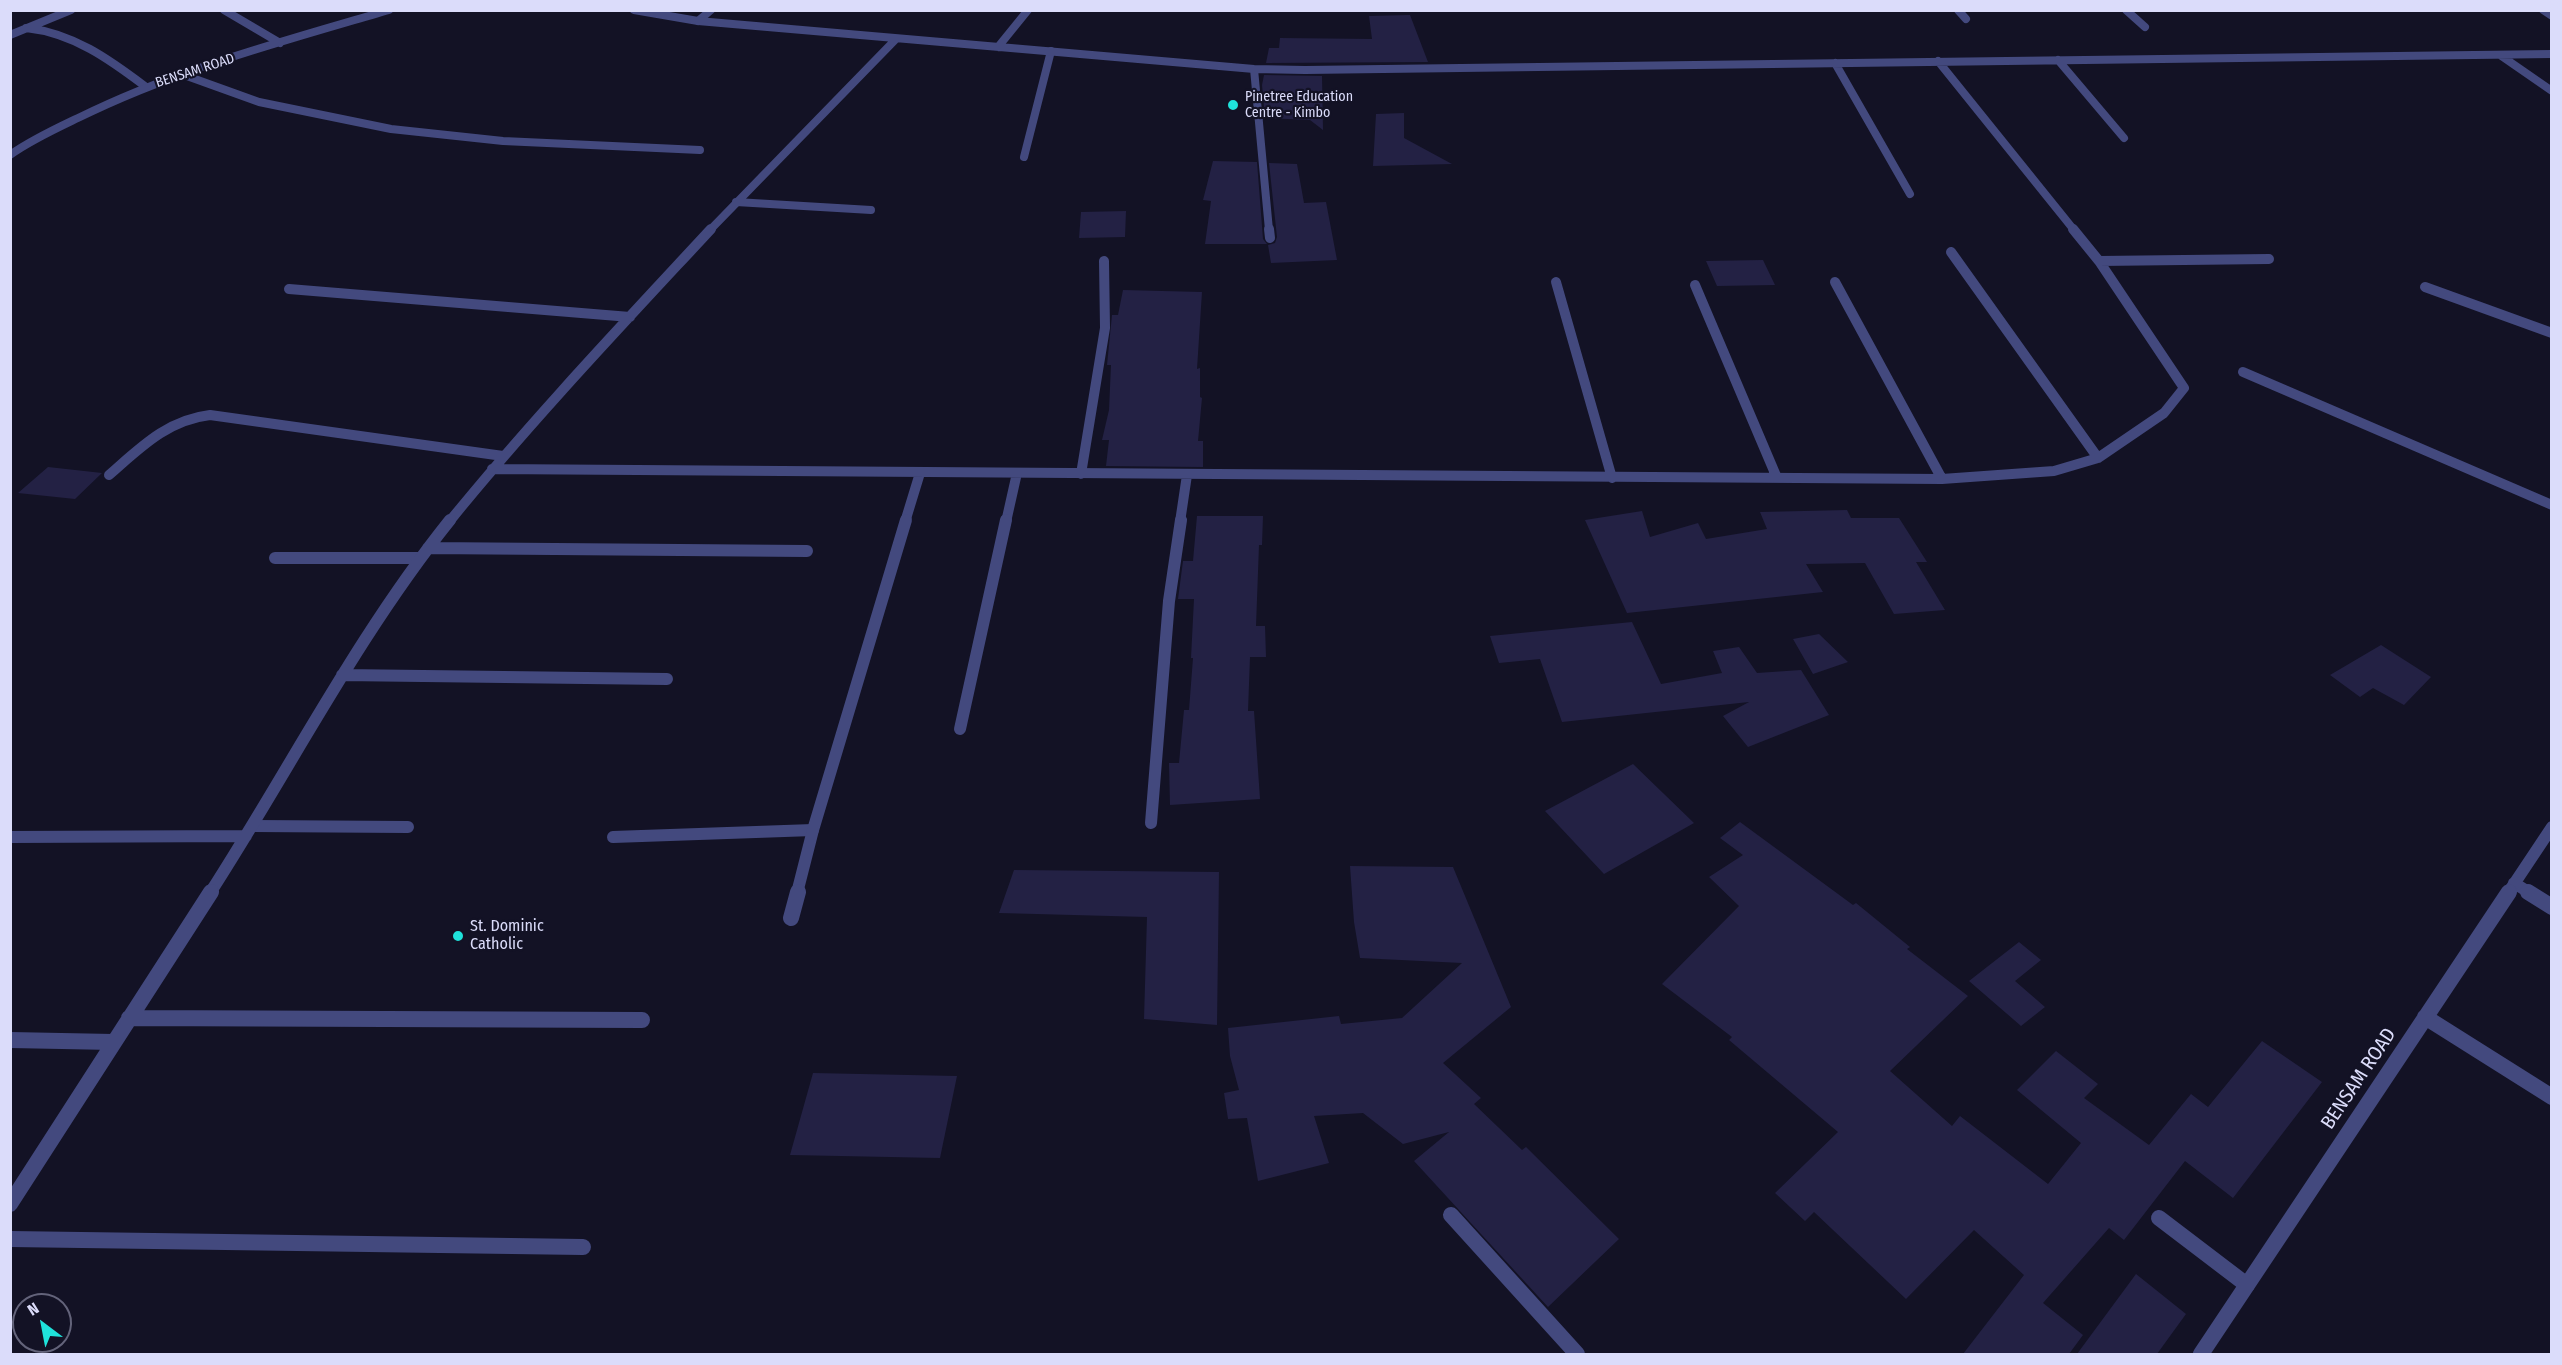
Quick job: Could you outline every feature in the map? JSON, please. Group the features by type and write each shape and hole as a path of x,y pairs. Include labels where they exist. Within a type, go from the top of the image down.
{"street":[{"path":"10,35 71,10"},
{"path":"224,10 280,43"},
{"path":"634,10 698,21 895,40 999,46 1254,69 1368,71 1938,61 2552,54"},
{"path":"698,21 711,10"},
{"path":"999,46 1028,10"},
{"path":"1958,10 1966,19"},
{"path":"2126,10 2145,27"},
{"path":"2543,10 2552,16"},
{"name":"BENSAM ROAD","path":"10,155 87,113 146,87 385,11"},
{"path":"26,28 53,31 80,43 146,87"},
{"path":"10,1204 250,831 342,675 424,553 503,456 630,317 736,202 895,40"},
{"path":"1024,157 1051,51"},
{"path":"2500,55 2552,91"},
{"path":"2058,60 2124,138"},
{"path":"492,469 1942,479 2054,471 2098,458 2164,413 2184,388 2099,261 1938,61"},
{"path":"1835,63 1910,194"},
{"path":"1254,69 1270,238"},
{"path":"184,75 259,102 391,129 503,141 699,150"},
{"path":"736,202 871,210"},
{"path":"1951,252 2098,458"},
{"path":"2099,261 2269,259"},
{"path":"1081,474 1106,328 1104,261"},
{"path":"1556,282 1612,478"},
{"path":"1835,282 1942,479"},
{"path":"1695,285 1777,478"},
{"path":"2425,286 2552,333"},
{"path":"289,289 630,317"},
{"path":"2243,372 2552,505"},
{"path":"109,475 172,424 196,416 210,416 503,456"},
{"path":"791,918 813,830 920,473"},
{"path":"960,729 1017,473"},
{"path":"1151,823 1169,601 1187,475"},
{"path":"274,558 424,553 807,551"},
{"path":"342,675 667,680"},
{"path":"10,837 408,827"},
{"name":"BENSAM ROAD","path":"2201,1354 2552,827"},
{"path":"613,837 813,830"},
{"path":"2514,883 2552,907"},
{"path":"2425,1017 2552,1097"},
{"path":"129,1018 642,1020"},
{"path":"10,1040 113,1042"},
{"path":"1451,1215 1577,1354"},
{"path":"2159,1218 2247,1285"},
{"path":"10,1239 583,1247"}],"building":[{"path":"1410,15 1428,62 1266,63 1269,48 1279,48 1280,38 1372,39 1369,16"},
{"path":"1264,75 1322,76 1323,130 1310,120 1265,118 1262,85"},
{"path":"1404,113 1404,138 1452,164 1373,166 1376,114"},
{"path":"1213,161 1257,162 1263,239 1267,244 1205,244 1211,201 1203,200"},
{"path":"1269,163 1297,164 1304,203 1326,202 1337,260 1271,263 1268,245 1275,243 1277,237"},
{"path":"1126,211 1125,237 1079,238 1081,212"},
{"path":"1763,260 1775,285 1717,286 1706,261"},
{"path":"1123,290 1202,292 1197,369 1200,368 1200,397 1202,398 1198,441 1203,441 1203,467 1106,466 1109,440 1102,440 1109,410 1111,365 1107,365 1112,315 1118,315"},
{"path":"48,467 102,473 75,499 18,493"},
{"path":"1847,510 1851,518 1899,518 1927,562 1916,562 1945,610 1894,614 1865,563 1806,564 1823,592 1627,613 1585,520 1642,511 1650,537 1698,523 1706,539 1767,529 1760,512"},
{"path":"1197,516 1263,516 1262,545 1259,545 1256,626 1265,626 1266,657 1250,657 1248,711 1254,711 1260,799 1170,805 1169,763 1179,763 1184,710 1189,710 1193,658 1191,658 1194,599 1178,599 1183,561 1193,561"},
{"path":"1632,622 1661,684 1722,673 1713,651 1739,647 1757,673 1801,670 1829,715 1748,747 1723,716 1749,702 1562,722 1540,659 1499,663 1490,636"},
{"path":"1819,634 1848,662 1813,674 1793,639"},
{"path":"2381,645 2431,677 2404,705 2373,688 2360,697 2330,675"},
{"path":"1633,764 1694,823 1604,874 1545,811"},
{"path":"1740,822 1853,905 1856,903 1910,947 1907,949 1968,996 1890,1071 1952,1126 1960,1116 2048,1184 2081,1143 2017,1090 2056,1051 2098,1084 2084,1098 2149,1145 2191,1094 2208,1107 2262,1041 2322,1082 2233,1198 2185,1161 2124,1240 2109,1228 2043,1303 2083,1335 2069,1354 1963,1354 2024,1275 1974,1230 1906,1299 1814,1212 1805,1221 1775,1193 1838,1132 1729,1040 1732,1037 1662,984 1739,906 1709,877 1743,855 1720,838"},
{"path":"1350,866 1453,867 1511,1007 1443,1063 1481,1098 1474,1104 1522,1150 1526,1147 1619,1239 1548,1307 1414,1161 1449,1132 1403,1144 1363,1113 1314,1116 1329,1163 1258,1181 1247,1118 1228,1119 1224,1093 1239,1090 1230,1056 1228,1028 1339,1016 1341,1024 1402,1018 1462,963 1360,958 1354,922"},
{"path":"1014,870 1219,872 1217,1025 1144,1019 1147,917 999,913"},
{"path":"2019,942 2041,960 2015,981 2045,1007 2021,1026 1969,981"},
{"path":"813,1073 957,1076 940,1158 790,1155"},
{"path":"2136,1274 2186,1314 2157,1354 2077,1354"}],"place":[{"name":"Pinetree Education Centre - Kimbo","path":"1233,105"},
{"name":"St. Dominic Catholic","path":"458,936"}]}
